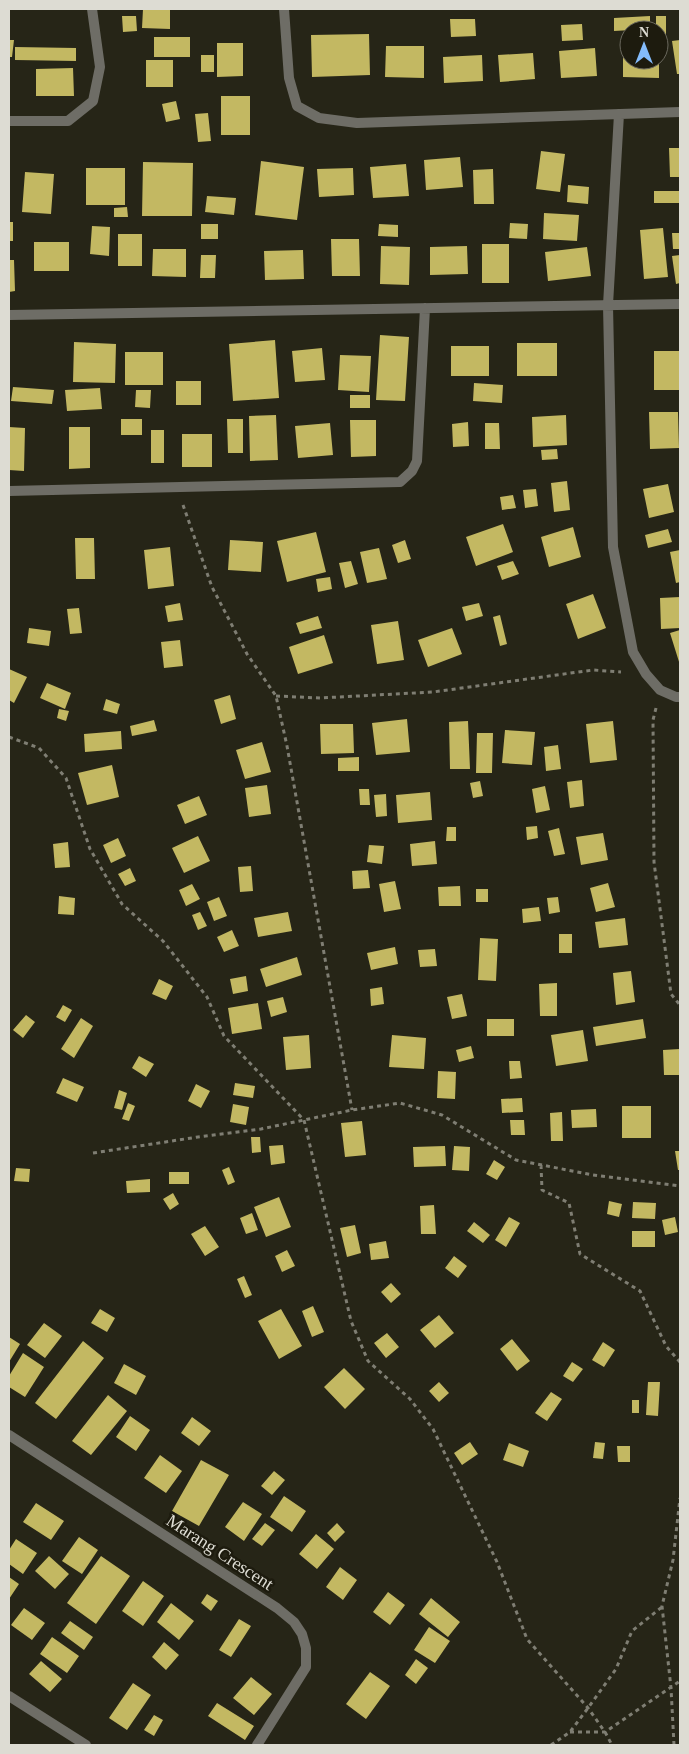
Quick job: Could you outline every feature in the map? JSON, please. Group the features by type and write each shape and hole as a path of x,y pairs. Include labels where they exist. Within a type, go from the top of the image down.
{"street":[{"path":"9,121 68,121 93,101 100,67 92,9"},
{"path":"284,9 289,78 297,106 319,118 358,123 680,112"},
{"path":"619,114 608,305 613,547 633,652 646,674 660,690 680,697"},
{"path":"9,315 680,304"},
{"path":"9,492 400,482 412,472 418,461 425,308"},
{"name":"Marang Crescent","path":"9,1435 277,1608 294,1622 302,1634 306,1648 306,1667 257,1745"},
{"path":"9,1696 86,1745"}],"path":[{"path":"177,488 212,587 247,654 276,696 288,746 352,1110"},
{"path":"276,696 320,698 433,692 593,670 646,674"},
{"path":"660,690 653,720 654,862 671,994 680,1006"},
{"path":"9,737 40,748 66,778 90,849 122,904 164,941 207,997 224,1036 304,1120 350,1320 368,1361 410,1399 433,1429 496,1562 527,1639 588,1708 612,1745"},
{"path":"93,1153 261,1129 352,1110 400,1103 442,1115 516,1160 593,1175 680,1186"},
{"path":"541,1165 542,1190 569,1203 580,1254 640,1292 666,1346 680,1362"},
{"path":"674,1745 671,1688 662,1606 673,1560 680,1498"},
{"path":"551,1745 570,1732 616,1669 632,1631 662,1606"},
{"path":"570,1732 605,1732 680,1681"}],"building":[{"path":"143,9 170,9 170,29 142,28"},
{"path":"122,16 136,16 137,31 123,32"},
{"path":"650,16 650,20 619,20 619,31 614,31 614,18"},
{"path":"656,16 666,16 666,20 656,20"},
{"path":"450,19 475,19 476,36 451,37"},
{"path":"582,24 583,40 562,41 561,25"},
{"path":"369,34 370,75 312,77 311,35"},
{"path":"154,37 190,37 190,57 154,57"},
{"path":"9,40 14,40 12,57 9,57"},
{"path":"680,40 680,74 677,74 672,41"},
{"path":"217,43 243,43 243,76 217,77"},
{"path":"386,46 424,46 424,78 385,77"},
{"path":"15,47 76,48 76,61 15,60"},
{"path":"595,48 597,76 561,78 559,51"},
{"path":"533,53 535,79 500,82 498,55"},
{"path":"201,55 214,55 214,72 201,72"},
{"path":"482,55 483,81 444,83 443,57"},
{"path":"146,60 173,60 173,87 146,87"},
{"path":"73,68 74,96 36,96 36,69"},
{"path":"623,70 659,70 659,78 623,77"},
{"path":"221,96 250,96 250,135 221,135"},
{"path":"176,101 180,119 166,122 162,104"},
{"path":"208,113 211,141 198,142 195,114"},
{"path":"669,148 680,148 680,177 670,177"},
{"path":"541,151 565,154 560,192 536,189"},
{"path":"460,157 463,187 426,190 424,160"},
{"path":"261,161 304,167 297,220 255,215"},
{"path":"143,162 193,163 192,216 142,216"},
{"path":"406,164 409,196 373,198 370,167"},
{"path":"86,168 125,168 125,205 86,205"},
{"path":"353,168 354,195 319,197 317,169"},
{"path":"493,169 494,204 474,204 473,170"},
{"path":"25,172 54,174 51,214 22,212"},
{"path":"568,185 589,187 588,204 567,202"},
{"path":"654,191 680,191 680,203 654,203"},
{"path":"207,196 236,198 234,215 205,212"},
{"path":"127,207 128,217 114,217 114,208"},
{"path":"544,213 579,215 577,241 543,239"},
{"path":"9,222 13,222 13,241 9,241"},
{"path":"510,223 528,224 527,239 509,238"},
{"path":"201,224 218,224 218,239 201,239"},
{"path":"379,224 398,225 398,237 378,236"},
{"path":"92,226 110,227 109,256 90,254"},
{"path":"663,228 668,277 644,279 640,230"},
{"path":"672,233 680,233 680,249 673,249"},
{"path":"118,234 142,234 142,266 118,266"},
{"path":"331,239 359,239 360,276 332,276"},
{"path":"34,242 69,242 69,271 34,271"},
{"path":"482,244 509,244 509,283 482,283"},
{"path":"381,246 410,247 409,285 380,284"},
{"path":"467,246 468,274 430,275 430,247"},
{"path":"587,247 591,276 548,281 545,252"},
{"path":"153,249 186,249 186,277 152,276"},
{"path":"303,250 304,279 265,280 264,251"},
{"path":"201,255 216,255 215,278 200,278"},
{"path":"680,255 680,283 676,284 672,256"},
{"path":"9,260 14,260 15,291 9,292"},
{"path":"380,335 409,337 405,401 376,400"},
{"path":"275,340 279,398 233,401 229,344"},
{"path":"74,342 116,344 115,383 73,382"},
{"path":"517,343 557,343 557,376 517,376"},
{"path":"451,346 489,346 489,376 451,376"},
{"path":"322,348 325,380 295,382 292,351"},
{"path":"654,351 680,351 680,390 654,390"},
{"path":"125,352 163,352 163,385 125,385"},
{"path":"340,355 371,356 369,392 338,390"},
{"path":"176,381 201,381 201,405 176,405"},
{"path":"474,383 503,385 502,403 473,401"},
{"path":"13,387 54,390 52,404 11,401"},
{"path":"100,388 102,409 67,411 65,390"},
{"path":"136,390 151,390 150,408 135,407"},
{"path":"350,395 370,395 370,408 350,408"},
{"path":"649,412 678,412 679,448 650,449"},
{"path":"276,415 278,460 250,461 249,416"},
{"path":"566,415 567,445 533,447 532,417"},
{"path":"121,419 142,419 142,435 121,435"},
{"path":"227,419 243,419 243,453 228,453"},
{"path":"350,420 376,420 376,456 351,457"},
{"path":"468,422 469,446 453,447 452,424"},
{"path":"330,423 333,455 298,458 295,426"},
{"path":"485,423 499,423 500,449 485,449"},
{"path":"9,427 25,428 24,471 9,470"},
{"path":"69,427 90,427 90,468 69,469"},
{"path":"151,430 164,430 164,463 151,463"},
{"path":"182,434 212,434 212,467 182,467"},
{"path":"557,449 558,459 542,460 541,450"},
{"path":"567,481 570,510 554,512 551,483"},
{"path":"668,484 674,512 649,518 643,489"},
{"path":"536,489 538,506 525,508 523,490"},
{"path":"513,495 516,508 502,510 500,497"},
{"path":"503,524 513,552 476,566 466,537"},
{"path":"573,527 581,557 549,567 541,537"},
{"path":"668,529 672,542 648,548 645,535"},
{"path":"316,532 326,572 287,582 277,541"},
{"path":"75,538 94,538 95,579 76,579"},
{"path":"230,540 263,542 261,572 228,570"},
{"path":"405,540 411,559 398,563 392,545"},
{"path":"170,547 174,586 148,589 144,550"},
{"path":"379,548 387,579 367,583 360,552"},
{"path":"680,550 680,582 676,583 670,552"},
{"path":"351,561 358,584 345,588 339,563"},
{"path":"513,561 519,574 502,580 497,566"},
{"path":"330,577 332,589 318,592 316,579"},
{"path":"593,594 606,628 578,639 566,604"},
{"path":"680,597 680,628 661,629 660,598"},
{"path":"180,603 183,620 168,622 165,606"},
{"path":"479,603 483,616 466,621 462,607"},
{"path":"79,608 82,633 70,634 67,609"},
{"path":"500,615 507,644 500,646 493,617"},
{"path":"318,616 322,628 300,634 296,623"},
{"path":"398,621 404,660 377,664 371,625"},
{"path":"29,628 51,631 49,646 27,643"},
{"path":"452,628 462,654 428,667 418,640"},
{"path":"680,630 680,665 670,633"},
{"path":"324,635 333,663 298,674 289,647"},
{"path":"180,640 183,666 164,668 161,642"},
{"path":"9,669 27,677 14,703 9,700"},
{"path":"47,683 71,693 65,709 40,698"},
{"path":"230,695 236,719 221,724 214,700"},
{"path":"106,699 120,704 117,714 103,710"},
{"path":"59,709 69,711 66,721 57,718"},
{"path":"407,719 410,752 376,755 372,723"},
{"path":"154,720 157,731 132,736 130,726"},
{"path":"468,721 470,769 450,769 449,722"},
{"path":"613,721 617,760 590,763 586,724"},
{"path":"320,724 353,724 354,753 321,754"},
{"path":"505,730 535,732 532,765 502,763"},
{"path":"121,731 122,749 85,752 84,734"},
{"path":"477,733 493,733 492,773 476,773"},
{"path":"262,742 271,772 245,779 236,750"},
{"path":"558,745 561,769 546,771 544,747"},
{"path":"359,757 359,771 338,771 338,758"},
{"path":"112,765 119,797 87,805 78,773"},
{"path":"582,780 584,806 570,808 567,782"},
{"path":"480,781 483,796 473,798 470,783"},
{"path":"267,785 271,814 249,817 245,788"},
{"path":"545,786 550,810 536,813 532,789"},
{"path":"359,789 369,789 370,805 360,805"},
{"path":"430,792 432,820 398,823 396,795"},
{"path":"386,794 387,816 376,817 374,795"},
{"path":"199,796 207,815 185,824 177,805"},
{"path":"537,826 538,838 527,840 526,827"},
{"path":"447,827 456,827 456,841 446,841"},
{"path":"559,828 565,854 554,856 548,831"},
{"path":"603,833 608,860 581,865 576,837"},
{"path":"198,836 210,861 184,873 172,848"},
{"path":"118,838 126,856 111,863 103,845"},
{"path":"435,841 437,864 412,866 410,844"},
{"path":"68,842 70,867 55,868 53,844"},
{"path":"369,845 384,846 382,864 367,862"},
{"path":"251,866 253,891 240,892 238,867"},
{"path":"130,868 136,881 125,886 118,874"},
{"path":"368,870 370,888 353,889 352,871"},
{"path":"395,881 401,909 384,912 379,884"},
{"path":"608,883 615,907 596,912 590,888"},
{"path":"192,884 200,899 186,906 179,890"},
{"path":"460,886 461,906 439,906 438,887"},
{"path":"476,889 488,889 488,902 476,902"},
{"path":"59,896 75,898 74,915 58,914"},
{"path":"219,897 227,916 214,921 207,902"},
{"path":"558,897 560,912 549,914 547,898"},
{"path":"539,907 541,921 523,923 522,909"},
{"path":"200,912 207,926 198,930 192,915"},
{"path":"288,912 292,931 258,937 254,918"},
{"path":"625,918 628,945 599,948 595,922"},
{"path":"232,930 239,946 224,952 217,937"},
{"path":"559,934 572,934 572,953 559,953"},
{"path":"480,938 498,939 496,981 478,980"},
{"path":"395,947 398,964 371,970 367,953"},
{"path":"435,949 437,966 420,967 418,950"},
{"path":"297,957 302,975 266,987 260,969"},
{"path":"631,971 635,1002 616,1005 613,973"},
{"path":"246,976 248,991 233,994 230,979"},
{"path":"159,979 173,986 166,1000 152,994"},
{"path":"557,983 557,1016 540,1016 539,984"},
{"path":"382,987 384,1004 371,1006 370,989"},
{"path":"462,994 467,1016 452,1019 447,997"},
{"path":"283,997 287,1012 271,1017 267,1001"},
{"path":"258,1003 262,1029 232,1034 228,1008"},
{"path":"63,1005 72,1010 65,1022 56,1017"},
{"path":"26,1015 35,1022 23,1038 13,1030"},
{"path":"81,1018 93,1026 74,1058 61,1049"},
{"path":"487,1019 514,1019 514,1036 487,1036"},
{"path":"643,1019 646,1038 596,1046 593,1027"},
{"path":"583,1030 588,1061 556,1066 551,1035"},
{"path":"309,1035 311,1068 286,1070 283,1037"},
{"path":"392,1035 426,1038 424,1069 389,1067"},
{"path":"471,1046 474,1058 459,1062 456,1050"},
{"path":"680,1049 680,1075 664,1075 663,1050"},
{"path":"139,1056 154,1064 146,1077 132,1068"},
{"path":"509,1061 520,1061 522,1078 510,1079"},
{"path":"438,1071 456,1072 455,1099 437,1098"},
{"path":"63,1078 84,1087 77,1102 56,1093"},
{"path":"235,1083 255,1086 253,1098 233,1095"},
{"path":"196,1084 210,1091 201,1108 188,1101"},
{"path":"119,1090 127,1093 122,1110 114,1108"},
{"path":"522,1098 523,1112 502,1113 501,1099"},
{"path":"128,1103 135,1106 129,1121 122,1119"},
{"path":"233,1104 249,1107 246,1125 230,1122"},
{"path":"622,1106 651,1106 651,1138 622,1138"},
{"path":"596,1109 597,1127 572,1128 571,1110"},
{"path":"562,1112 563,1141 551,1141 550,1113"},
{"path":"510,1120 524,1120 525,1135 511,1135"},
{"path":"362,1121 366,1155 345,1157 341,1123"},
{"path":"251,1137 260,1137 261,1152 252,1153"},
{"path":"283,1145 285,1163 271,1165 269,1146"},
{"path":"445,1146 446,1166 414,1167 413,1147"},
{"path":"454,1146 470,1147 469,1171 452,1170"},
{"path":"675,1151 680,1151 680,1170 678,1170"},
{"path":"494,1160 505,1167 497,1180 486,1174"},
{"path":"229,1167 235,1182 228,1185 222,1170"},
{"path":"16,1168 30,1169 29,1182 14,1181"},
{"path":"169,1172 189,1172 189,1184 169,1184"},
{"path":"150,1179 150,1192 127,1193 126,1181"},
{"path":"173,1193 179,1204 170,1210 163,1199"},
{"path":"279,1197 291,1227 266,1237 254,1207"},
{"path":"609,1201 622,1204 619,1217 607,1214"},
{"path":"633,1202 656,1203 655,1219 632,1218"},
{"path":"434,1205 436,1234 421,1234 420,1206"},
{"path":"252,1213 258,1230 246,1234 240,1218"},
{"path":"509,1217 520,1223 506,1247 495,1240"},
{"path":"675,1217 678,1232 665,1235 662,1220"},
{"path":"474,1222 490,1235 483,1243 467,1231"},
{"path":"355,1225 361,1253 347,1257 340,1228"},
{"path":"205,1226 219,1247 205,1256 191,1234"},
{"path":"632,1231 655,1231 655,1247 632,1247"},
{"path":"386,1241 389,1258 371,1260 369,1244"},
{"path":"287,1250 295,1266 282,1272 275,1256"},
{"path":"454,1256 467,1266 458,1278 445,1268"},
{"path":"244,1276 252,1295 245,1298 237,1279"},
{"path":"391,1283 401,1294 391,1303 381,1292"},
{"path":"313,1306 324,1332 312,1337 302,1311"},
{"path":"100,1309 115,1318 107,1332 91,1323"},
{"path":"281,1309 302,1346 279,1359 258,1321"},
{"path":"439,1315 454,1333 435,1348 420,1330"},
{"path":"44,1323 62,1336 45,1358 27,1345"},
{"path":"387,1333 399,1347 386,1358 374,1343"},
{"path":"9,1337 20,1344 9,1362"},
{"path":"512,1339 530,1361 517,1371 500,1349"},
{"path":"83,1341 104,1358 56,1419 35,1403"},
{"path":"603,1342 615,1350 604,1367 592,1360"},
{"path":"23,1353 44,1367 25,1397 9,1387 9,1376"},
{"path":"572,1362 583,1369 573,1382 563,1376"},
{"path":"124,1364 146,1376 136,1395 114,1383"},
{"path":"344,1368 365,1389 345,1409 324,1387"},
{"path":"439,1382 449,1393 439,1402 429,1391"},
{"path":"648,1382 660,1382 658,1416 646,1415"},
{"path":"551,1392 562,1399 547,1421 535,1413"},
{"path":"108,1395 127,1411 91,1455 72,1441"},
{"path":"632,1400 639,1400 639,1413 632,1413"},
{"path":"130,1416 150,1430 136,1451 116,1437"},
{"path":"192,1417 211,1431 199,1446 181,1433"},
{"path":"470,1442 478,1454 462,1465 454,1453"},
{"path":"595,1442 605,1443 603,1459 593,1458"},
{"path":"509,1443 529,1451 523,1467 503,1460"},
{"path":"617,1446 630,1446 630,1462 618,1462"},
{"path":"160,1455 182,1471 166,1493 144,1478"},
{"path":"201,1460 229,1475 199,1526 172,1511"},
{"path":"274,1471 285,1480 272,1495 261,1486"},
{"path":"284,1496 306,1511 292,1532 270,1517"},
{"path":"243,1502 262,1514 244,1541 225,1527"},
{"path":"36,1503 64,1521 51,1540 23,1522"},
{"path":"265,1523 275,1530 262,1546 252,1539"},
{"path":"337,1523 345,1532 335,1542 327,1533"},
{"path":"316,1534 334,1549 317,1569 299,1554"},
{"path":"79,1537 98,1550 82,1574 62,1561"},
{"path":"16,1539 37,1553 23,1574 9,1564 9,1550"},
{"path":"49,1556 69,1574 55,1589 35,1571"},
{"path":"101,1556 130,1576 96,1624 67,1603"},
{"path":"340,1567 357,1580 343,1600 326,1587"},
{"path":"9,1577 19,1584 9,1599"},
{"path":"143,1581 164,1596 143,1626 122,1611"},
{"path":"388,1592 405,1605 390,1625 373,1612"},
{"path":"207,1594 218,1601 211,1611 201,1603"},
{"path":"431,1598 460,1622 448,1637 419,1614"},
{"path":"171,1603 194,1621 179,1640 157,1622"},
{"path":"24,1608 45,1623 32,1640 11,1625"},
{"path":"239,1619 251,1626 231,1657 219,1650"},
{"path":"70,1621 93,1637 84,1650 61,1633"},
{"path":"429,1627 450,1641 435,1663 414,1650"},
{"path":"52,1637 79,1656 67,1673 40,1654"},
{"path":"164,1642 179,1655 166,1670 152,1657"},
{"path":"416,1659 428,1668 416,1684 405,1675"},
{"path":"41,1661 62,1679 50,1692 29,1674"},
{"path":"370,1672 390,1686 366,1719 346,1704"},
{"path":"251,1677 272,1694 254,1715 233,1698"},
{"path":"133,1683 151,1695 127,1730 109,1718"},
{"path":"217,1703 254,1726 245,1740 208,1716"},
{"path":"154,1715 163,1720 154,1736 144,1730"}]}
